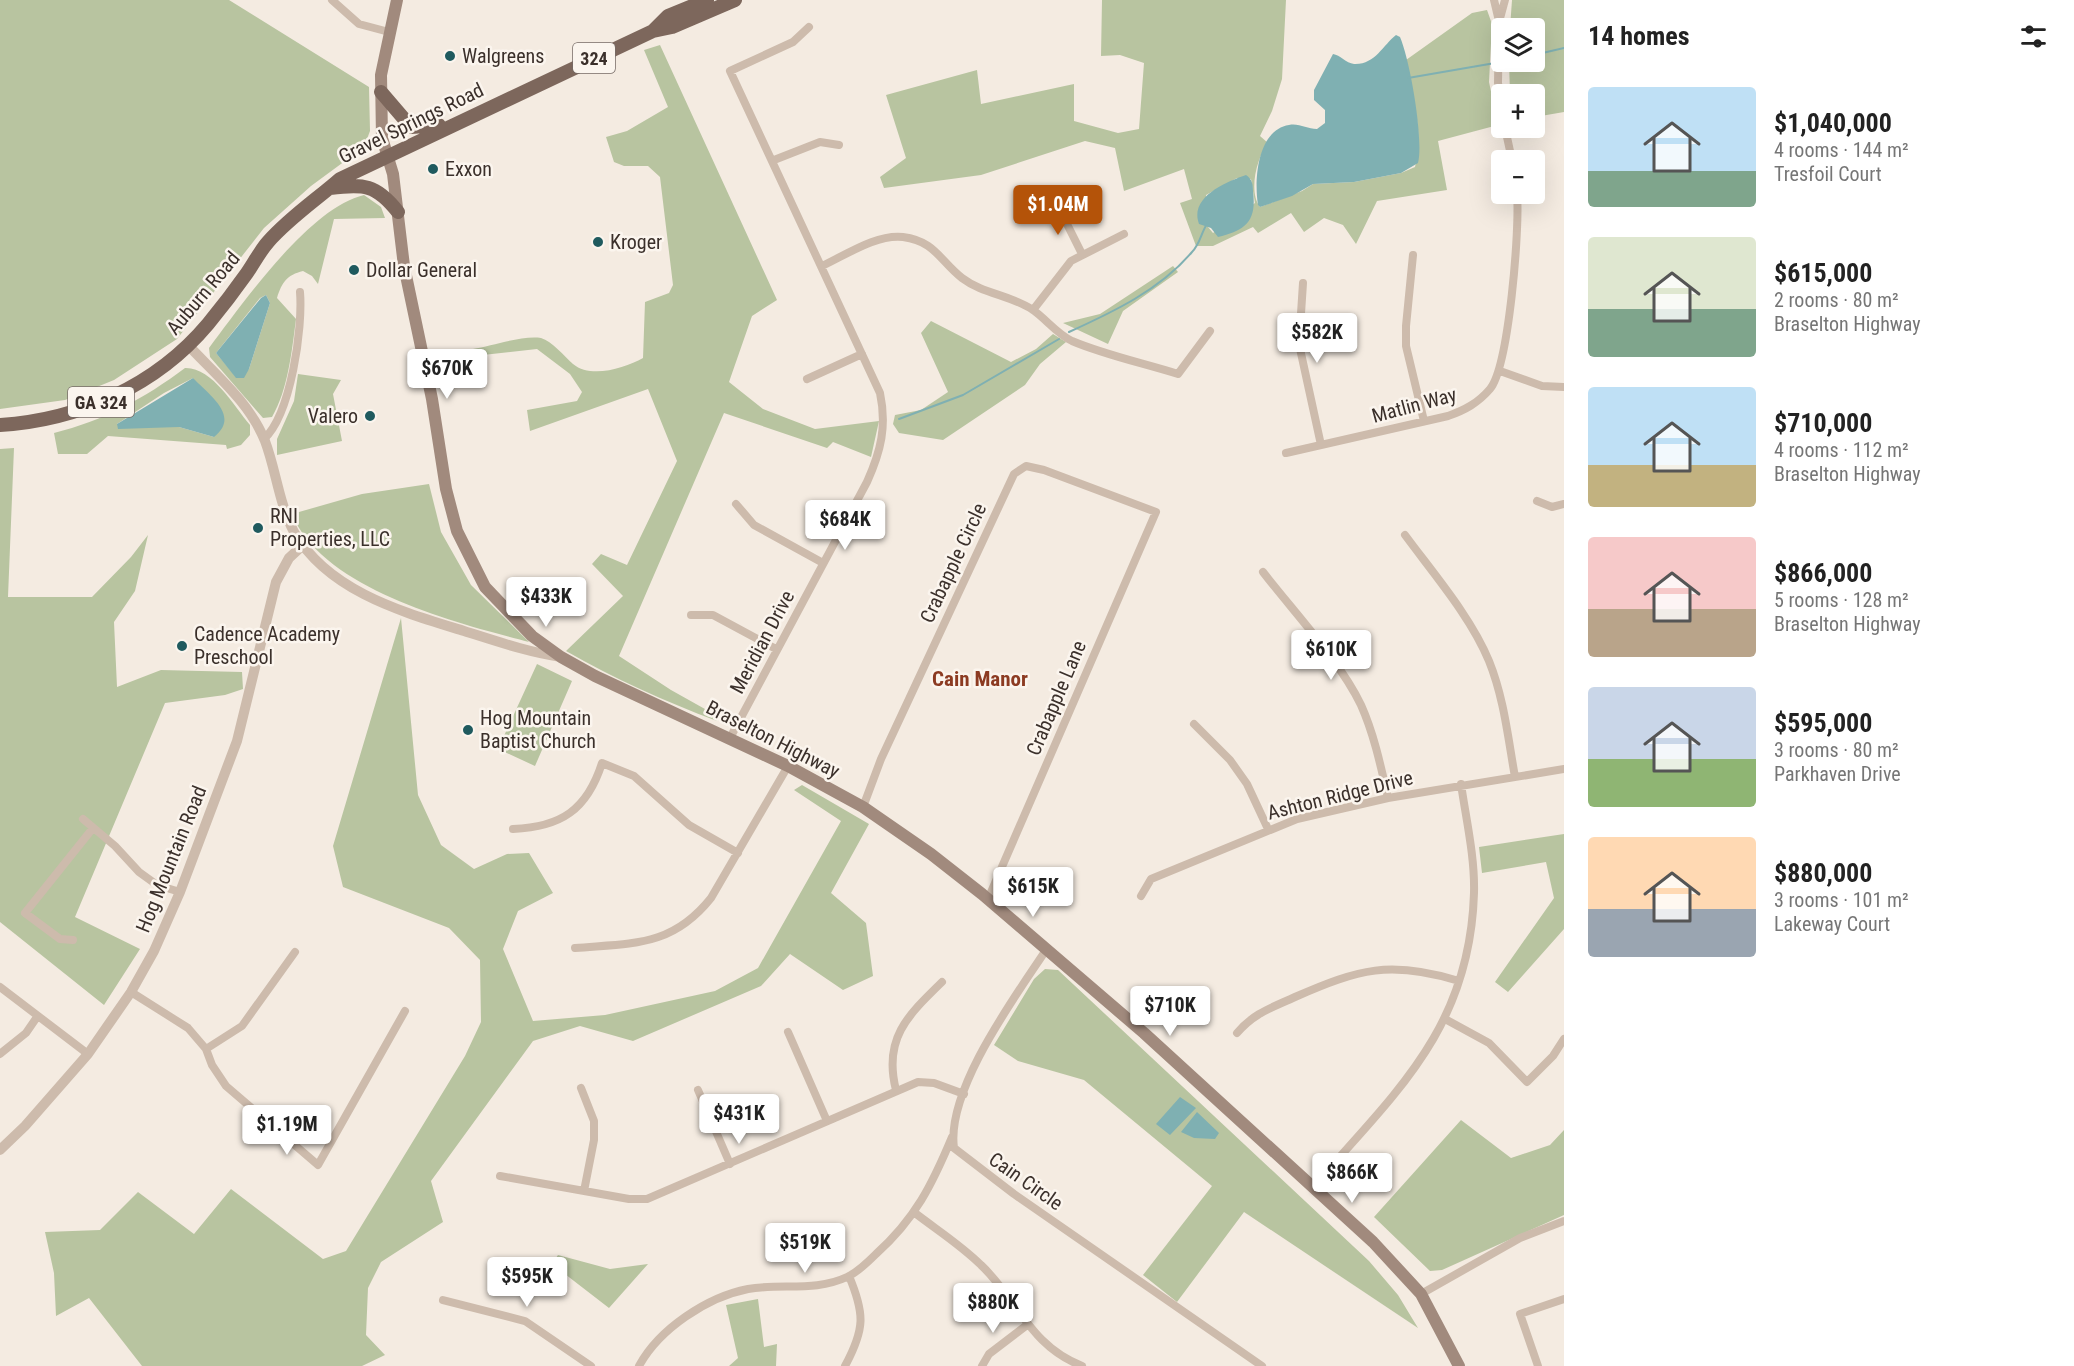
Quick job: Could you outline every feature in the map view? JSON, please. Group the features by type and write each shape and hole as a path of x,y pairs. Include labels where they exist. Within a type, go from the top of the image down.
{"main road":[{"name":"Braselton Highway","path":"397,0 382,66 382,138 393,174 404,266 432,399 446,489 458,531 485,587 532,636 561,657 595,676 788,766 863,807 931,854 988,899 1144,1034 1373,1242 1421,1294 1459,1366"},
{"name":"Gravel Springs Road","path":"653,31 668,16 707,0"},
{"name":"Gravel Springs Road","path":"267,244 304,207 340,179 653,31 672,27 735,0"},
{"path":"381,92 411,127 426,128 462,120"},
{"path":"330,188 356,185 372,188 385,196 398,212"},
{"name":"Auburn Road","path":"0,425 39,422 86,409 140,382 188,345 231,295 267,244"}],"street":[{"path":"332,0 359,24 389,32"},
{"path":"1494,0 1498,18"},
{"path":"1500,18 1504,0"},
{"name":"Meridian Drive","path":"730,738 878,458 885,417 880,393 774,160 730,70 793,42 809,27"},
{"path":"774,160 820,142 839,145"},
{"name":"Matlin Way","path":"1286,453 1424,422 1470,408 1491,388 1500,371 1518,236 1517,204"},
{"path":"1058,206 1082,254"},
{"path":"1033,310 1061,270 1082,254 1124,234"},
{"path":"822,266 884,238 901,237 919,240 940,253 961,277 981,289 1010,298 1033,310 1072,340 1178,374 1210,332"},
{"path":"1413,255 1406,346 1424,422"},
{"path":"1303,283 1299,344 1321,445"},
{"path":"264,439 276,426 283,410 302,318 300,292"},
{"path":"188,345 235,395 264,439 288,518 303,545 353,588 394,609 526,651 561,657"},
{"path":"807,379 862,354"},
{"path":"1500,371 1542,386 1564,387"},
{"name":"Crabapple Circle","path":"863,807 886,749 1014,474 1026,466 1044,470 1156,512"},
{"path":"1537,501 1552,507 1564,504"},
{"path":"736,504 754,525 823,563"},
{"name":"Crabapple Lane","path":"988,899 1156,512"},
{"path":"1405,535 1475,635 1488,660 1504,707 1515,777"},
{"name":"Hog Mountain Road","path":"0,1150 25,1126 88,1054 131,992 154,951 180,892 237,741 276,582 289,558 303,545"},
{"path":"1263,572 1340,670 1360,705 1377,753 1388,798"},
{"path":"691,615 713,615 776,649"},
{"path":"1194,724 1230,760 1247,784 1268,829"},
{"path":"513,829 535,828 568,815 591,791 602,763 634,776 689,825 738,853"},
{"path":"575,948 657,939 678,930 697,915 711,898 788,766"},
{"name":"Ashton Ridge Drive","path":"1141,896 1151,879 1297,819 1461,784 1564,769"},
{"path":"1312,1188 1400,1090 1419,1065 1444,1019 1460,981 1471,927 1474,891 1461,784"},
{"path":"83,819 116,846 139,872 157,885 180,892"},
{"path":"73,940 60,939 25,913 93,828"},
{"path":"639,1366 645,1355 673,1327 720,1298 748,1290 825,1285 849,1276 896,1236 915,1214 930,1188 952,1137 970,1076 990,1037 1046,950"},
{"path":"206,1049 225,1040 242,1026 295,952"},
{"path":"1237,1033 1251,1017 1335,979 1366,970 1401,968 1431,972 1460,981"},
{"path":"896,1090 891,1070 891,1054 912,1012 942,982"},
{"path":"0,987 88,1054"},
{"path":"131,992 188,1028 206,1049 212,1065 226,1086 318,1165 405,1011"},
{"path":"0,1054 26,1033 38,1017"},
{"path":"1444,1019 1489,1043 1527,1082 1553,1056 1564,1039"},
{"path":"788,1032 827,1121"},
{"path":"500,1176 584,1191 647,1199 918,1082 934,1083 964,1094"},
{"path":"581,1088 594,1121 594,1140 584,1191"},
{"path":"698,1090 730,1164"},
{"name":"Cain Circle","path":"952,1137 954,1148 961,1155 1262,1366"},
{"path":"915,1214 981,1265 1028,1325 1055,1354 1082,1366"},
{"path":"1421,1294 1520,1238 1564,1221"},
{"path":"845,1366 855,1347 862,1316 849,1276"},
{"path":"1538,1366 1521,1314 1564,1299"},
{"path":"443,1300 525,1321 591,1366"},
{"path":"982,1366 989,1354 1028,1325"}],"green space":[{"path":"0,0 229,0 369,87 370,131 364,147 311,186 264,228 177,339 114,380 65,400 0,409"},
{"path":"1102,0 1286,0 1282,79 1272,111 1260,136 1268,143 1260,157 1255,174 1256,200 1260,207 1302,191 1313,184 1354,182 1401,173 1415,167 1418,154 1418,127 1406,60 1472,13 1487,10 1491,21 1489,82 1491,127 1438,141 1447,190 1377,201 1356,244 1343,225 1324,218 1304,232 1291,213 1258,233 1253,227 1213,246 1196,246 1180,203 1192,199 1184,169 1124,191 1115,148 1085,141 981,175 884,188 880,177 906,158 886,95 977,70 981,104 1074,84 1074,121 1118,133 1139,129 1144,63 1120,55 1101,56","holes":["1237,178 1251,179 1255,203 1213,233 1208,227 1206,195"]},
{"path":"1512,0 1564,0 1564,112 1545,115 1545,84 1510,84 1509,72 1545,72 1545,18 1511,18"},
{"path":"660,45 777,300 752,316 729,382 763,409 815,429 879,421 871,457 833,442 827,448 724,413 619,656 671,690 721,718 717,721 640,689 566,651 623,596 592,564 601,554 627,565 677,461 648,389 530,431 527,410 577,401 582,392 570,374 537,349 474,356 473,349 517,339 541,338 554,345 573,364 589,371 618,368 643,358 645,302 669,293 673,285 660,177 648,166 624,166 614,162 606,137 627,131 668,107 644,50"},
{"path":"364,195 381,207 385,218 334,219 318,284 312,276 303,271 289,277 283,283 277,298 296,319 293,344 282,395 272,417 263,418 210,357 209,348 258,283 300,237 321,218 343,203","holes":["266,295 270,303 249,369 237,378 216,353 260,298"]},
{"path":"1173,266 1178,272 1123,311 1108,344 1063,323 1100,314"},
{"path":"931,321 1011,362 1036,349 1053,334 1066,342 1040,364 1025,385 943,440 899,433 893,424 895,415 921,410 948,392 921,333"},
{"path":"185,368 195,369 204,374 222,389 250,425 250,435 241,445 227,449 226,445 108,436 87,454 58,454 54,433 106,415 139,399","holes":["193,378 214,437 179,427 117,424 164,393"]},
{"path":"298,374 341,380 333,394 342,441 277,455 277,439 294,401"},
{"path":"14,448 8,597 92,597 131,557 148,535 135,591 114,622 117,687 161,670 242,672 243,689 225,695 165,703 75,917 140,949 104,1005 0,922 0,449"},
{"path":"429,484 441,532 471,585 529,642 431,613 362,583 332,563 308,541 292,514 362,494"},
{"path":"401,618 418,795 441,845 474,869 507,854 529,853 553,893 518,911 503,949 533,1021 605,1015 715,991 758,968 841,821 794,790 802,785 869,824 831,893 866,923 873,976 843,990 790,954 761,986 633,1041 580,1026 533,1041 431,1181 443,1222 381,1262 368,1288 366,1335 385,1355 362,1366 142,1366 89,1298 56,1316 54,1273 45,1232 100,1230 138,1192 194,1234 231,1189 323,1259 346,1251 465,1056 481,1022 480,960 449,928 343,887 333,846"},
{"path":"537,664 572,681 535,766 498,749"},
{"path":"1564,834 1564,929 1508,992 1495,982 1554,898 1546,862 1482,873 1479,847"},
{"path":"1045,969 1058,970 1369,1261 1398,1295 1418,1328 1244,1212 1177,1302 1143,1275 1212,1186 1084,1080 1018,1061 994,1045 1034,979"},
{"path":"1461,1120 1511,1158 1550,1145 1564,1130 1564,1215 1442,1270 1430,1271 1374,1217"},
{"path":"558,1255 610,1269 648,1264 609,1308 552,1264"},
{"path":"758,1299 764,1347 777,1344 776,1366 729,1366 738,1358 726,1305"}],"water":[{"path":"1396,35 1400,37 1404,48 1415,100 1419,137 1418,163 1401,173 1354,182 1313,184 1292,196 1260,207 1257,183 1264,146 1278,129 1289,125 1300,125 1317,129 1325,123 1325,110 1314,100 1314,90 1333,54 1354,64 1368,61"},
{"path":"1246,175 1253,186 1254,202 1251,217 1242,228 1218,237 1211,228 1199,224 1197,214 1199,206 1204,198 1220,186"},
{"path":"266,295 270,303 249,369 244,378 236,378 216,353 261,298"},
{"path":"193,378 220,406 223,414 222,429 214,437 179,427 118,429 117,424"},
{"path":"1180,1097 1196,1108 1170,1135 1156,1124"},
{"path":"1197,1112 1219,1133 1215,1139 1194,1138 1181,1132"}],"waterway":[{"path":"1545,52 1564,48"},
{"path":"1408,78 1491,64"},
{"path":"1069,332 1119,308 1151,289 1179,266 1195,249 1207,224"},
{"path":"899,419 963,395 1059,339"}],"place":[{"name":"Walgreens","path":"450,56"},
{"name":"Exxon","path":"433,169"},
{"name":"Kroger","path":"598,242"},
{"name":"Dollar General","path":"354,270"},
{"name":"Valero","path":"370,416"},
{"name":"RNI Properties, LLC","path":"258,528"},
{"name":"Cadence Academy Preschool","path":"182,646"},
{"name":"Hog Mountain Baptist Church","path":"468,730"}],"district":[{"name":"Cain Manor","path":"980,679"}]}
